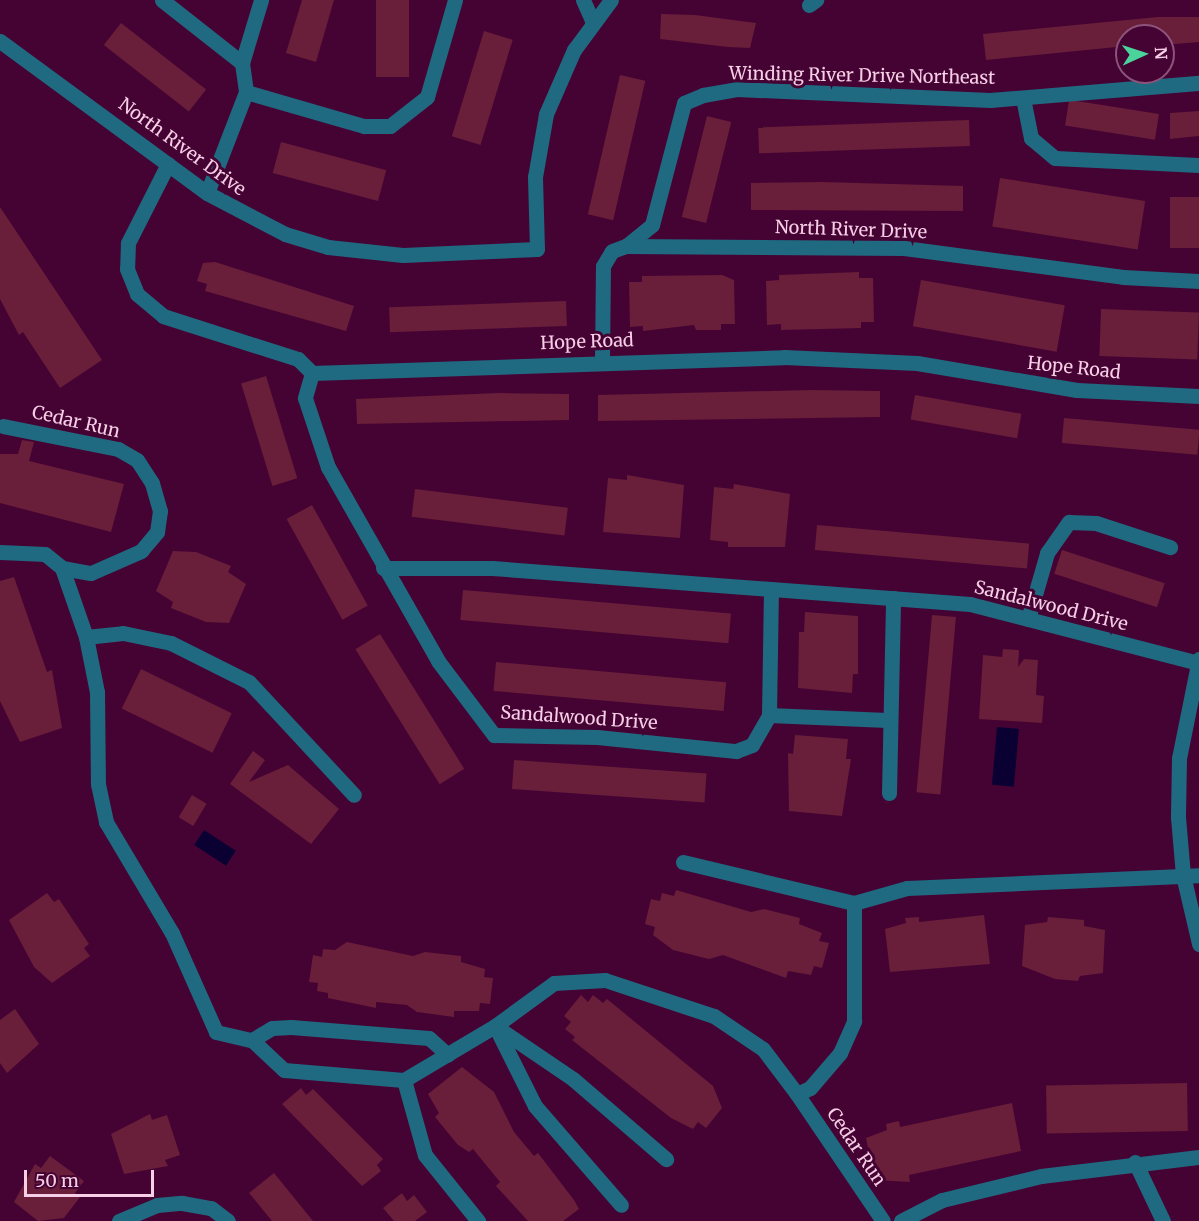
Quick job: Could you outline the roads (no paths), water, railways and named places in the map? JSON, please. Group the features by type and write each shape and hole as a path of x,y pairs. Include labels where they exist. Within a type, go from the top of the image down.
{"street":[{"path":"162,0 242,63"},
{"path":"207,193 246,92 242,63 261,0"},
{"path":"246,92 364,126 390,126 427,97 455,0"},
{"path":"583,0 593,22 611,0"},
{"name":"North River Drive","path":"0,41 207,193 285,234 365,253 537,249 539,142 558,81 593,22"},
{"name":"Winding River Drive Northeast","path":"626,246 652,225 684,103 703,95 736,89 800,96 1023,98 1199,83"},
{"path":"1023,98 1030,138 1055,158 1199,165"},
{"path":"168,164 128,243 127,269 137,294 163,316 298,359 312,373"},
{"path":"602,360 603,266 612,251 626,246"},
{"name":"North River Drive","path":"626,246 904,248 1123,277 1199,281"},
{"name":"Hope Road","path":"312,373 602,360 784,357 918,363 1077,390 1199,396"},
{"name":"Sandalwood Drive","path":"312,373 305,398 328,467 383,568 438,660 494,735 597,737 736,751 759,740 769,715 771,589"},
{"name":"Cedar Run","path":"0,552 45,554 62,568 91,573 141,551 157,532 160,511 152,483 137,460 117,449 3,426"},
{"path":"1029,619 1047,553 1069,522 1096,523 1170,547"},
{"path":"62,568 86,637 100,716 98,784 106,822 172,933 216,1032 252,1040 284,1070 404,1080 425,1155 478,1221"},
{"name":"Sandalwood Drive","path":"383,568 492,568 970,604 1198,661"},
{"path":"889,793 887,720 893,598"},
{"path":"86,637 123,633 171,643 249,682 354,795"},
{"path":"1198,661 1179,758 1199,944"},
{"path":"769,715 887,720"},
{"path":"683,862 854,903 907,888 1191,875"},
{"path":"796,1095 810,1088 840,1053 854,1021 854,903"},
{"name":"Cedar Run","path":"404,1080 495,1026 554,983 605,980 714,1016 763,1049 883,1221"},
{"path":"495,1026 573,1079 666,1160"},
{"path":"495,1026 535,1106 621,1205"},
{"path":"252,1040 272,1028 291,1027 429,1038 448,1055"},
{"path":"901,1221 942,1200 1135,1162 1199,1157"},
{"path":"1135,1162 1163,1221"},
{"path":"119,1221 157,1205 182,1203 211,1208 228,1221"}]}
